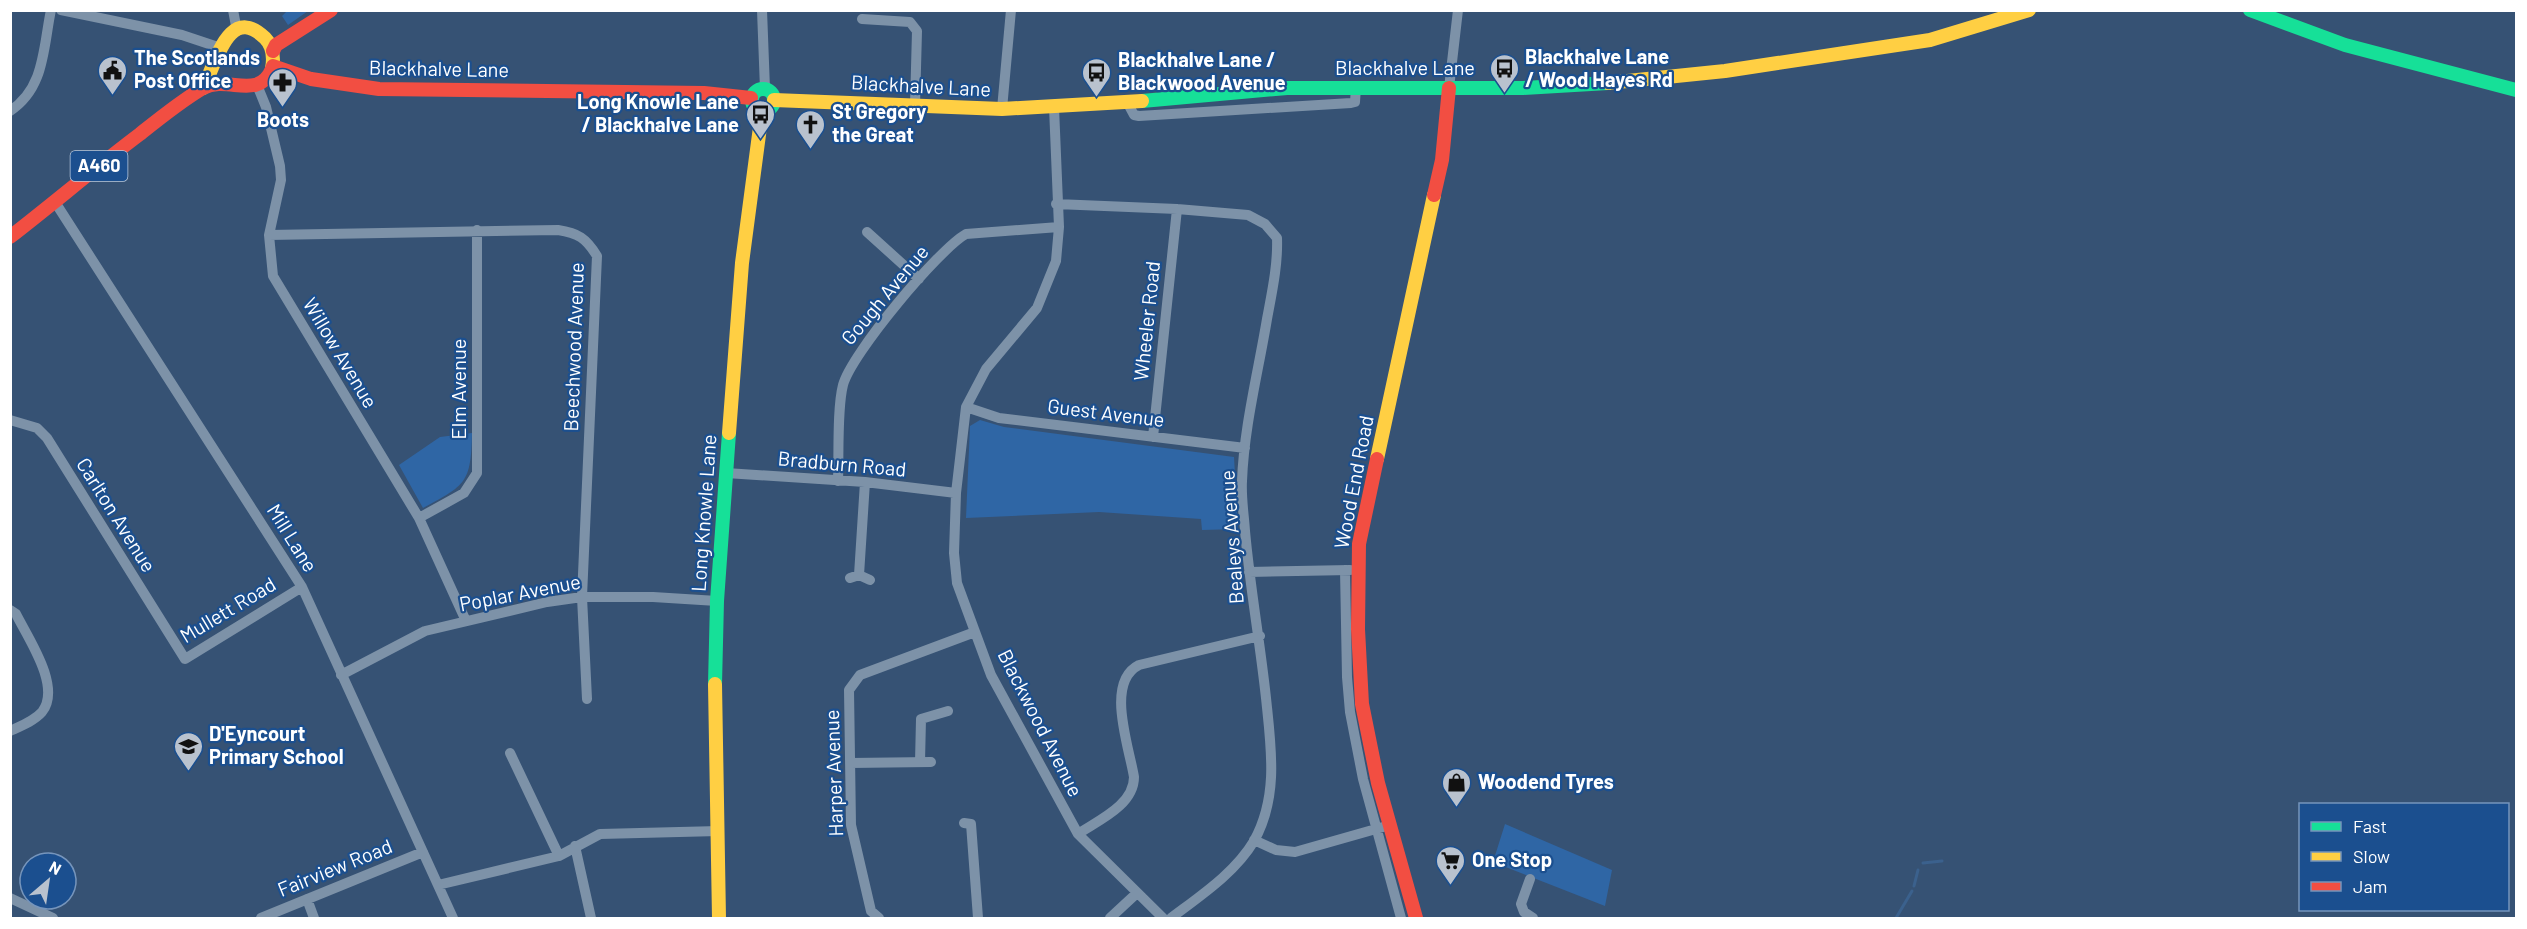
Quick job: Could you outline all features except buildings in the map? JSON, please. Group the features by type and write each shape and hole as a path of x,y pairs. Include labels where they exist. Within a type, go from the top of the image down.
{"main road":[{"path":"293,35 237,31 226,37 217,54 219,73 229,83 240,88 256,85 265,79 273,66 273,51 276,45 293,35 331,10"},
{"name":"Blackhalve Lane","path":"774,100 1002,110 1287,88 1523,88 1615,83 1725,71 1930,40 2028,10"},
{"path":"2250,10 2345,45 2517,90"},
{"path":"254,32 264,38 273,51"},
{"name":"A460","path":"203,88 217,54"},
{"name":"Blackhalve Lane","path":"273,66 286,73 379,89 681,93 751,98"},
{"name":"A460","path":"10,237 156,122 203,88 219,81 229,83"},
{"name":"Wood End Road","path":"1416,918 1383,826 1362,704 1352,569 1442,160 1449,88"},
{"path":"765,89 772,93 774,100 771,108 762,112 754,107 751,98 757,90 765,89"},
{"name":"Long Knowle Lane","path":"720,918 715,693 717,601 742,263 762,112"}],"street":[{"path":"10,111 30,96 37,81 51,10"},
{"path":"61,10 182,35 217,54"},
{"path":"233,10 237,31"},
{"path":"762,10 765,89"},
{"path":"1002,110 1011,10"},
{"path":"1449,88 1458,10"},
{"path":"862,19 910,22 917,31 915,105"},
{"name":"Willow Avenue","path":"256,85 261,92 280,166 280,180 269,235 273,276 418,518 466,621"},
{"name":"Blackwood Avenue","path":"1054,107 1059,244 1053,272 1041,300 1023,327 986,369 966,407 962,424 956,493 954,553 957,584 990,675 1078,834 1163,918"},
{"name":"Mill Lane","path":"55,202 302,587 453,918"},
{"name":"Bealeys Avenue","path":"1056,204 1177,209 1248,215 1265,224 1276,238 1272,293 1245,448 1242,484 1249,573 1260,636 1273,767 1264,815 1254,840 1226,875 1171,918"},
{"name":"Wheeler Road","path":"1153,437 1177,209"},
{"name":"Gough Avenue","path":"838,481 843,386 852,362 919,279 955,240 966,234 1059,226"},
{"name":"Beechwood Avenue","path":"269,235 477,230 572,232 587,241 597,256 582,597 587,699"},
{"name":"Elm Avenue","path":"418,518 464,493 477,473 477,230"},
{"path":"867,232 919,279"},
{"name":"Guest Avenue","path":"966,407 999,418 1245,448"},
{"name":"Carlton Avenue","path":"10,420 37,428 46,438 177,647"},
{"name":"Bradburn Road","path":"726,473 865,482 956,493"},
{"path":"860,578 865,482"},
{"path":"1249,573 1352,569"},
{"name":"Mullett Road","path":"177,647 185,659 302,587"},
{"name":"Poplar Avenue","path":"341,675 425,631 548,602 582,597 653,597 717,601"},
{"path":"10,610 16,614 48,679 50,692 43,711 33,720 10,731"},
{"name":"Harper Avenue","path":"879,918 871,910 851,825 849,690 860,675 975,632"},
{"path":"1078,834 1124,802 1133,788 1134,777 1120,700 1122,686 1128,673 1139,665 1260,636"},
{"path":"850,763 926,762 921,719 948,711"},
{"path":"510,753 560,856"},
{"path":"964,823 971,824 978,918"},
{"path":"1254,840 1276,850 1295,852 1383,826 1401,918"},
{"path":"438,885 560,856 600,834 719,831"},
{"path":"575,846 591,918"},
{"name":"Fairview Road","path":"261,918 423,852"},
{"path":"1530,879 1521,904 1524,912 1533,918"},
{"path":"1110,918 1137,893"},
{"path":"10,898 53,918"},
{"path":"307,899 314,918"}],"shaded area":[{"path":"287,11 308,11 288,25 282,16"},
{"path":"980,420 1004,427 1234,457 1238,529 1202,530 1201,519 1099,512 966,518 970,426"},
{"path":"472,433 470,463 463,481 449,494 423,508 399,465 440,437"},
{"path":"1505,824 1612,870 1605,906 1493,862"}],"waterway":[{"path":"1923,863 1942,861"},
{"path":"1914,886 1918,870"},
{"path":"1896,918 1912,891"}],"traffic: fast":[{"path":"2250,10 2345,45 2516,90"},
{"path":"1142,101 1287,88 1523,88 1608,83"},
{"path":"759,89 767,89 774,96 774,100 774,104 767,111 759,111 752,104 752,96 759,89"},
{"path":"715,684 717,601 729,433"}],"traffic: slow":[{"path":"1608,83 1725,71 1930,40 2029,10"},
{"path":"203,88 218,53 232,32 241,28 252,29 268,41 272,52 272,69"},
{"path":"774,100 1002,109 1142,101"},
{"path":"729,433 742,263 762,112"},
{"path":"1377,459 1434,195"},
{"path":"715,684 719,918"}],"traffic: jam":[{"path":"273,51 276,45 331,10"},
{"path":"273,66 311,79 379,89 704,93 751,98"},
{"path":"10,237 107,159 195,93 213,85 251,86 259,84 272,69"},
{"path":"1434,195 1442,160 1449,88"},
{"path":"1377,459 1359,544 1358,629 1362,704 1378,783 1416,918"}],"place":[{"name":"Blackhalve Lane / Wood Hayes Rd","path":"1504,94"},
{"name":"The Scotlands Post Office","path":"113,96"},
{"name":"Blackhalve Lane / Blackwood Avenue","path":"1097,98"},
{"name":"Boots","path":"283,108"},
{"name":"Long Knowle Lane / Blackhalve Lane","path":"760,140"},
{"name":"St Gregory the Great","path":"811,150"},
{"name":"D'Eyncourt Primary School","path":"188,772"},
{"name":"Woodend Tyres","path":"1457,808"},
{"name":"One Stop","path":"1451,886"}]}
